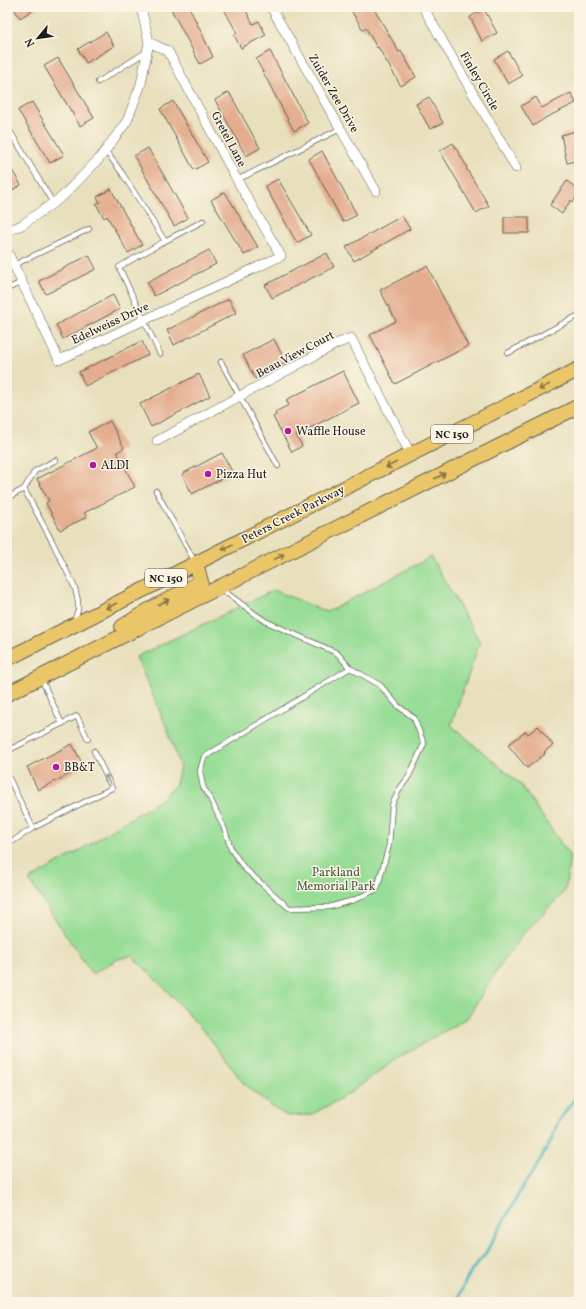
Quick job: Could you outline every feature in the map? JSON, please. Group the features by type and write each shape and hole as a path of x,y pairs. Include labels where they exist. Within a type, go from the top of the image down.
{"main road":[{"name":"Peters Creek Parkway","path":"7,659 579,369"},
{"name":"NC 150","path":"7,694 579,406"},
{"path":"44,675 147,611 202,582 196,563"}],"street":[{"path":"7,231 22,225 63,196 99,159 127,121 141,84 148,52 149,42 141,7"},
{"name":"Zuider Zee Drive","path":"271,7 376,191"},
{"name":"Finley Circle","path":"423,7 516,168"},
{"name":"Gretel Lane","path":"149,42 168,51 281,256"},
{"name":"Edelweiss Drive","path":"7,251 59,360 281,256"},
{"name":"Beau View Court","path":"157,441 336,344 351,338 410,455"}],"lane":[{"path":"98,82 148,52"},
{"path":"7,126 53,203"},
{"path":"238,180 340,129"},
{"path":"105,150 122,173 165,241"},
{"path":"160,354 119,267 203,221"},
{"path":"14,265 89,229"},
{"path":"7,289 22,282"},
{"path":"508,353 579,315"},
{"path":"221,362 278,466"},
{"path":"7,498 24,489 34,471 56,460"},
{"path":"24,489 76,588 78,610 72,626"},
{"path":"156,491 196,563"},
{"path":"219,587 267,622 337,653 350,668 380,685 398,706 414,718 424,744 409,776 399,790 392,804 389,845 377,889 354,900 329,907 289,908 244,868 231,849 225,830 210,798 203,787 200,771 204,757 350,668"},
{"path":"44,675 62,724"},
{"path":"7,751 77,716 88,739"},
{"path":"7,845 33,828 112,788 94,751"},
{"path":"7,774 33,828"}],"green space":[{"name":"Parkland Memorial Park","path":"431,557 480,642 451,725 520,784 570,856 565,891 522,935 496,972 467,1018 398,1058 350,1093 311,1115 287,1116 271,1106 244,1084 209,1037 168,992 132,956 118,959 92,974 29,880 79,851 163,798 176,784 180,767 167,728 136,657 274,590 327,612"}],"building":[{"path":"13,7 38,7 20,18"},
{"path":"170,7 189,7 213,57 200,64"},
{"path":"223,7 244,7 253,24 259,21 266,35 241,48 234,35 237,33"},
{"path":"360,7 373,7 399,52 401,51 416,77 401,86 366,28 363,30 352,12"},
{"path":"484,9 497,33 482,41 470,17"},
{"path":"106,32 114,46 86,63 78,49"},
{"path":"270,51 308,123 294,131 256,59"},
{"path":"508,51 522,76 508,84 494,59"},
{"path":"58,58 94,118 80,126 44,66"},
{"path":"229,92 260,148 246,156 215,100"},
{"path":"571,93 576,103 547,117 533,126 521,106 536,97 542,108"},
{"path":"429,97 443,123 430,129 416,104"},
{"path":"173,101 208,162 194,170 160,109"},
{"path":"32,102 64,155 50,163 18,110"},
{"path":"576,131 579,144 579,160 567,163 561,135"},
{"path":"453,143 489,206 476,213 440,151"},
{"path":"148,148 188,218 174,226 134,156"},
{"path":"322,151 357,215 343,222 309,159"},
{"path":"7,162 21,185 7,193"},
{"path":"278,179 311,235 297,243 265,186"},
{"path":"567,181 579,190 579,193 573,202 571,200 562,214 550,205"},
{"path":"111,189 142,245 128,253 107,216 104,218 96,204 100,202 97,197"},
{"path":"225,192 258,247 244,255 211,200"},
{"path":"402,216 410,229 354,261 346,247"},
{"path":"504,217 529,217 529,233 504,233"},
{"path":"209,250 216,264 154,296 147,282"},
{"path":"327,253 334,267 272,298 265,285"},
{"path":"89,255 96,269 46,294 39,281"},
{"path":"427,266 468,346 395,384 370,335 396,321 380,290"},
{"path":"113,295 120,309 63,339 56,325"},
{"path":"229,299 236,313 174,345 167,330"},
{"path":"274,339 286,363 255,379 243,355"},
{"path":"142,341 148,355 85,386 79,372"},
{"path":"343,371 359,403 296,435 302,446 292,452 273,417 276,415 275,412 289,405 286,400"},
{"path":"199,374 210,396 151,427 140,404"},
{"name":"ALDI","path":"110,421 124,448 117,452 135,487 84,513 87,517 60,530 46,503 49,501 37,479 97,448 88,432"},
{"path":"222,453 233,473 192,494 182,474"},
{"path":"538,726 553,745 544,752 545,754 527,768 508,745 526,731 528,734"},
{"path":"72,744 84,767 38,790 27,767"}],"waterway":[{"path":"456,1302 475,1266 484,1256 525,1183 535,1169 552,1139 557,1124 579,1094"}],"place":[{"name":"Waffle House","path":"288,431"},
{"name":"ALDI","path":"93,465"},
{"name":"Pizza Hut","path":"208,474"},
{"name":"BB&T","path":"56,767"}]}
